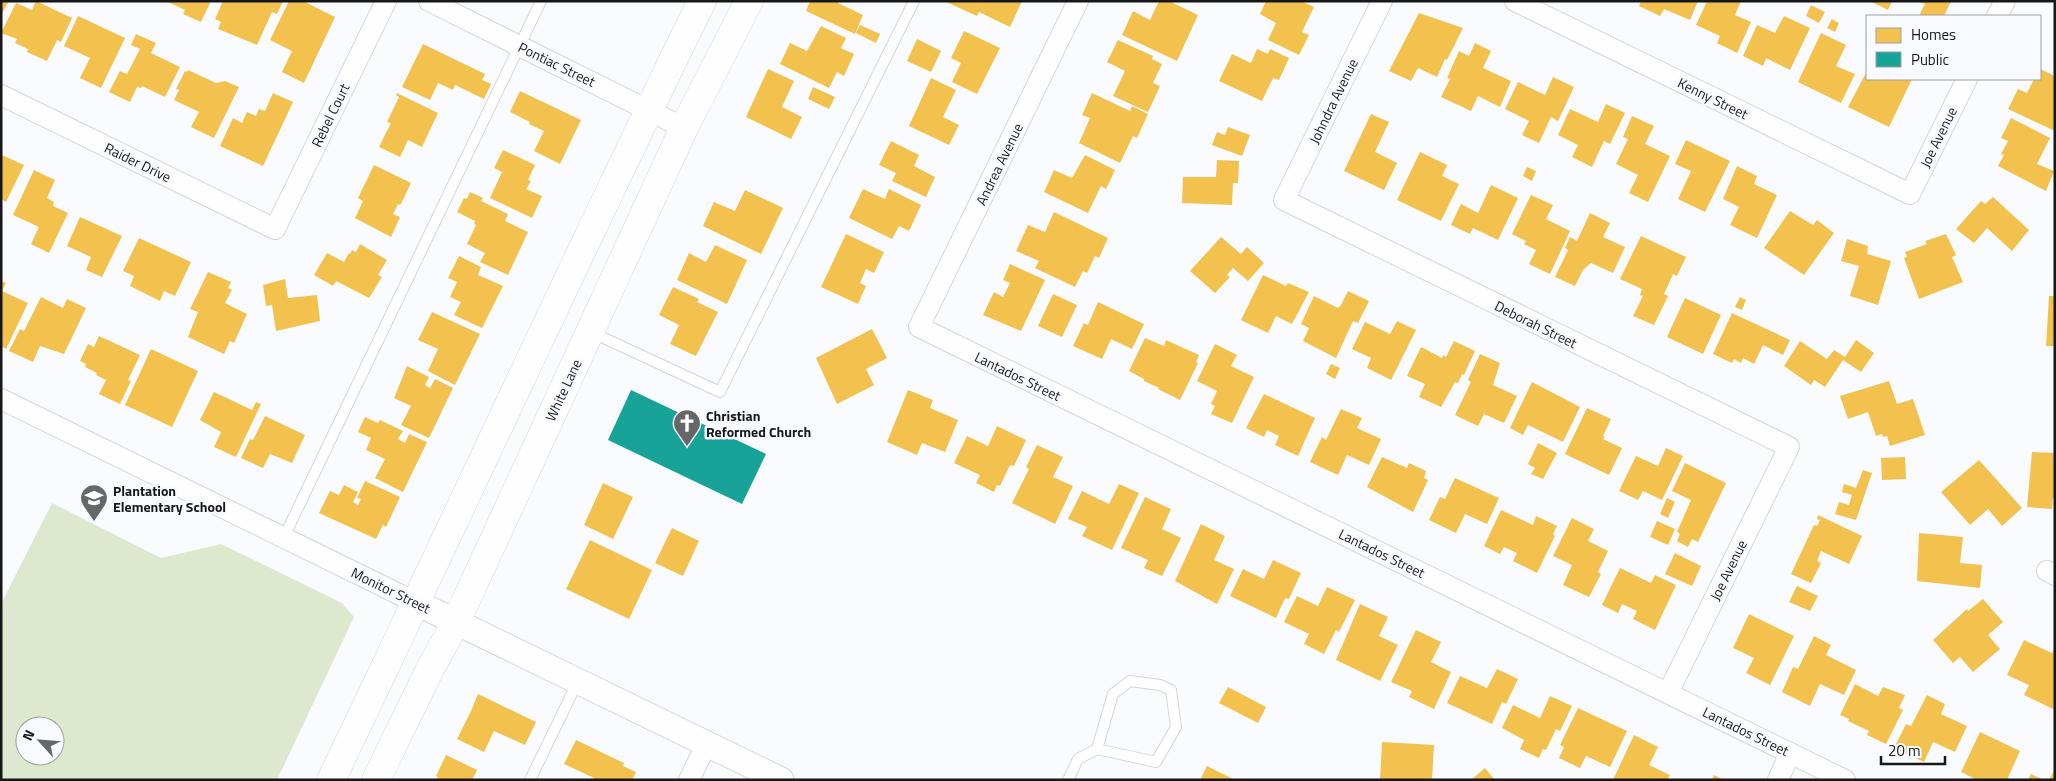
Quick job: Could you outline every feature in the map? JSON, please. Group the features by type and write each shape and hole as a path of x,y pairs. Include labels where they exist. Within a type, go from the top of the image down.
{"main road":[{"path":"331,780 417,603 649,109 702,1"},
{"name":"White Lane","path":"376,780 430,669 456,622 684,128 749,1"}],"street":[{"name":"Rebel Court","path":"274,229 386,1"},
{"name":"Pontiac Street","path":"429,1 684,128"},
{"name":"Andrea Avenue","path":"919,327 1078,1"},
{"name":"Johndra Avenue","path":"1284,200 1382,1"},
{"name":"Kenny Street","path":"1515,1 1910,194"},
{"path":"1998,15 2005,1"},
{"name":"Joe Avenue","path":"1910,194 1967,80"},
{"name":"Raider Drive","path":"1,95 274,229"},
{"name":"Deborah Street","path":"1284,200 1789,447"},
{"name":"Lantados Street","path":"919,327 1845,780"},
{"name":"Monitor Street","path":"1,398 781,780"},
{"name":"Joe Avenue","path":"1668,693 1789,447"},
{"path":"689,780 707,743"},
{"path":"1778,780 1790,753"}],"lane":[{"path":"284,537 541,1"},
{"path":"590,331 720,392 914,1"},
{"path":"530,780 578,681"},
{"path":"1068,780 1078,759 1096,748 1113,694 1130,681 1160,685 1171,690 1176,727 1156,762 1096,748"}],"green space":[{"name":"Plantation Elementary School","path":"52,503 161,558 221,544 342,603 354,617 277,780 1,780 1,604"}],"building: Homes":[{"path":"1,1 9,1 1,15"},
{"path":"36,1 72,18 61,42 57,40 47,61 27,52 28,49 15,43 17,39 1,33 16,3 32,10"},
{"path":"166,1 211,1 201,22 183,14 185,10"},
{"path":"223,1 283,1 277,14 272,12 257,45 218,29 221,22 215,19"},
{"path":"289,1 303,1 335,17 304,83 282,72 292,51 270,40"},
{"path":"810,1 839,1 838,3 863,15 855,34 806,11"},
{"path":"944,1 1022,1 1010,27 979,12 977,16"},
{"path":"1159,1 1169,1 1198,15 1177,61 1122,35 1133,11 1150,20"},
{"path":"1266,1 1301,1 1314,7 1302,32 1309,35 1299,55 1268,40 1276,23 1260,14"},
{"path":"1641,1 1698,1 1690,20 1664,9 1660,16 1639,6"},
{"path":"1707,1 1741,1 1735,15 1751,22 1737,53 1717,43 1720,36 1696,25"},
{"path":"1870,1 1892,1 1888,10"},
{"path":"1918,1 1951,1 1944,15 1920,15 1925,4"},
{"path":"1811,5 1825,12 1819,23 1806,16"},
{"path":"1419,13 1463,28 1437,77 1418,68 1411,81 1389,71"},
{"path":"78,16 125,38 101,88 80,78 90,58 64,46"},
{"path":"1784,16 1810,28 1790,70 1766,58 1763,66 1743,56 1757,25 1775,33"},
{"path":"1832,19 1839,23 1835,32 1827,28"},
{"path":"860,25 880,34 876,43 856,33"},
{"path":"821,26 846,38 841,48 854,54 844,76 837,72 829,88 780,64 790,43 807,51"},
{"path":"964,31 1000,48 977,94 952,82 961,63 951,58"},
{"path":"1821,33 1846,45 1836,66 1855,74 1841,103 1798,82"},
{"path":"136,34 156,43 151,53 180,67 165,97 142,86 141,88 137,87 130,102 109,92 120,71 127,74 140,49 131,45"},
{"path":"917,39 941,51 931,72 907,61"},
{"path":"1118,40 1153,56 1152,59 1162,64 1153,83 1160,86 1148,112 1113,96 1125,71 1107,62"},
{"path":"1475,43 1491,51 1483,68 1511,81 1500,107 1478,96 1471,111 1441,97 1450,79 1447,78 1459,51 1469,56"},
{"path":"423,44 485,74 482,80 491,84 484,99 455,85 453,90 438,83 430,100 402,87"},
{"path":"1257,49 1268,54 1270,49 1289,58 1279,80 1273,78 1262,101 1219,81 1232,54 1251,63"},
{"path":"768,69 794,81 782,107 802,117 791,139 746,117"},
{"path":"2041,69 2055,76 2055,131 2008,109 2018,89 2027,93 2034,80 2041,80"},
{"path":"188,70 216,83 225,81 239,87 214,138 191,127 199,112 174,100 179,90 176,89 185,71 187,72"},
{"path":"1866,73 1866,80 1912,80 1889,127 1848,107"},
{"path":"1553,77 1574,87 1558,121 1551,117 1539,143 1522,135 1529,121 1505,109 1518,82 1545,95"},
{"path":"931,78 956,90 943,117 959,125 949,145 909,126"},
{"path":"813,87 835,97 829,109 808,99"},
{"path":"520,91 581,120 560,164 534,151 544,131 510,112"},
{"path":"273,93 293,102 263,166 220,146 233,118 242,123 247,112 256,116 259,109 265,111"},
{"path":"397,93 438,113 422,147 408,140 400,157 379,147 391,123 387,122 399,97 396,95"},
{"path":"1092,93 1130,111 1132,106 1148,114 1137,138 1133,136 1120,163 1079,143 1090,118 1082,115"},
{"path":"1606,104 1625,113 1610,144 1604,141 1592,167 1572,157 1578,145 1558,135 1570,109 1598,122"},
{"path":"1371,114 1389,122 1375,152 1397,163 1384,190 1344,171"},
{"path":"1632,116 1654,126 1645,144 1670,156 1648,202 1629,193 1638,175 1616,164 1628,139 1623,137"},
{"path":"2011,118 2050,138 2037,164 2054,171 2046,191 1998,166 2004,155 2001,154 2008,141 2001,138"},
{"path":"1228,127 1250,135 1242,156 1212,145 1217,132 1225,135"},
{"path":"1686,140 1730,161 1705,212 1678,199 1691,171 1675,164"},
{"path":"891,141 919,155 914,166 935,177 926,197 892,181 896,173 879,165"},
{"path":"503,150 535,165 528,180 531,181 526,189 542,196 532,218 490,198 502,172 494,168"},
{"path":"1420,152 1447,165 1442,176 1459,184 1441,221 1397,200"},
{"path":"2,155 24,165 6,202 1,199"},
{"path":"1085,155 1115,170 1106,189 1101,186 1088,213 1044,192 1054,170 1072,178"},
{"path":"1217,160 1239,161 1238,183 1233,183 1232,205 1182,203 1183,177 1216,177"},
{"path":"374,165 411,183 402,202 400,205 398,204 393,214 400,217 391,237 355,218 363,201 358,198"},
{"path":"1737,166 1757,176 1754,184 1777,195 1757,238 1730,225 1739,207 1723,199"},
{"path":"1527,167 1536,171 1532,181 1523,176"},
{"path":"34,170 55,180 47,198 54,202 53,206 68,213 49,253 31,244 39,227 13,215"},
{"path":"1491,185 1518,198 1498,240 1473,228 1470,234 1451,225 1461,204 1478,213"},
{"path":"863,189 885,199 889,189 921,205 909,231 899,226 892,239 849,218"},
{"path":"745,190 783,208 761,254 703,226 714,202 735,211"},
{"path":"470,192 483,198 481,201 508,214 505,221 528,232 508,275 480,262 485,253 467,244 476,225 474,224 475,221 457,212 464,198 467,199"},
{"path":"1531,195 1553,205 1546,219 1570,231 1550,274 1529,264 1536,250 1524,244 1526,241 1512,234"},
{"path":"1993,197 2029,230 2012,251 1987,228 1974,243 1956,229 1981,201 1985,204"},
{"path":"1790,211 1813,225 1817,220 1834,233 1804,275 1764,248"},
{"path":"1054,212 1108,238 1099,258 1095,256 1087,273 1083,271 1075,287 1035,268 1039,261 1016,251 1028,225 1045,232"},
{"path":"1590,213 1610,223 1603,237 1625,247 1613,273 1591,263 1583,270 1575,286 1555,277 1568,250 1565,248 1570,237 1577,241"},
{"path":"80,217 122,236 102,277 86,270 91,257 67,246"},
{"path":"846,234 884,252 874,273 866,269 860,283 866,286 858,304 821,287"},
{"path":"1946,234 1956,255 1952,257 1963,282 1919,299 1904,258 1907,257 1905,252 1927,244 1925,241"},
{"path":"1641,236 1686,257 1677,276 1673,274 1664,294 1668,296 1654,325 1633,316 1643,296 1640,295 1642,289 1620,279"},
{"path":"1221,237 1241,254 1247,247 1264,263 1248,281 1233,268 1227,275 1230,277 1215,293 1190,271"},
{"path":"139,238 191,262 175,296 164,291 160,301 130,286 134,276 123,271"},
{"path":"1847,239 1868,246 1867,254 1891,261 1878,305 1850,296 1859,266 1841,261"},
{"path":"360,244 387,260 378,275 382,277 369,298 336,281 333,286 314,275 327,253 344,262 352,250 356,252"},
{"path":"715,245 747,260 727,304 677,280 689,253 706,262"},
{"path":"459,256 481,267 478,275 503,286 482,328 454,315 461,302 450,297 457,282 448,278"},
{"path":"1010,264 1045,280 1021,331 983,315 994,292 1003,297 1010,283 1003,280"},
{"path":"208,272 231,282 228,288 232,290 225,303 247,314 234,343 230,341 224,354 188,337 198,312 190,309"},
{"path":"1263,275 1286,286 1288,283 1309,292 1292,324 1276,316 1268,333 1241,320"},
{"path":"285,279 288,298 317,295 320,321 276,331 272,305 266,306 263,285"},
{"path":"1,281 6,283 2,291 28,303 6,349 1,346"},
{"path":"673,287 699,299 697,302 718,312 696,356 670,344 679,325 659,315"},
{"path":"1348,291 1369,301 1358,323 1353,321 1336,358 1303,341 1309,328 1301,324 1314,296 1338,308"},
{"path":"1053,294 1077,305 1062,337 1038,326"},
{"path":"2049,296 2055,296 2055,346 2046,346"},
{"path":"41,297 63,308 67,299 86,308 64,354 40,346 33,362 9,351 20,329 24,331"},
{"path":"1740,297 1746,300 1742,310 1735,307"},
{"path":"1685,298 1721,315 1703,354 1667,337"},
{"path":"1098,302 1144,324 1132,349 1111,339 1102,359 1073,346 1084,323 1088,325"},
{"path":"432,312 480,334 455,385 428,371 438,349 418,340"},
{"path":"1732,313 1790,340 1783,355 1763,345 1754,364 1743,358 1741,363 1734,359 1732,363 1713,354"},
{"path":"1397,321 1416,330 1391,380 1367,368 1371,358 1352,349 1365,322 1390,334"},
{"path":"872,329 887,358 866,369 874,385 837,404 816,358"},
{"path":"99,336 140,355 128,380 131,381 120,404 99,394 106,380 85,367 86,364 80,361 88,344 94,347"},
{"path":"1145,338 1164,346 1166,340 1199,355 1196,362 1198,363 1180,400 1129,371"},
{"path":"1856,340 1874,353 1861,372 1843,360 1825,387 1814,380 1811,385 1784,366 1800,341 1827,359 1834,350 1845,357"},
{"path":"1454,341 1475,351 1464,375 1462,374 1458,383 1455,382 1441,407 1419,397 1425,384 1407,376 1421,347 1442,358 1443,355 1446,357"},
{"path":"1215,344 1237,355 1231,366 1254,377 1232,423 1211,414 1215,406 1211,404 1217,391 1197,381"},
{"path":"151,349 198,371 172,427 125,405"},
{"path":"1480,354 1500,363 1493,385 1517,396 1504,423 1484,414 1478,426 1455,415 1471,382 1468,380"},
{"path":"1331,364 1340,368 1335,379 1326,374"},
{"path":"407,366 429,377 425,385 430,388 435,379 453,388 429,438 401,425 411,406 394,398"},
{"path":"1889,381 1897,404 1913,399 1925,435 1890,446 1887,436 1883,437 1882,434 1876,436 1868,412 1848,419 1840,396"},
{"path":"1532,382 1580,407 1563,442 1528,425 1523,435 1510,428"},
{"path":"908,390 933,400 930,408 958,420 945,452 922,443 917,455 887,442"},
{"path":"214,392 252,410 256,402 261,404 236,457 214,447 221,432 200,420"},
{"path":"1264,394 1315,418 1298,456 1275,445 1279,436 1267,430 1264,437 1246,428"},
{"path":"1587,408 1611,419 1603,439 1622,448 1609,475 1565,454"},
{"path":"1341,409 1362,418 1357,428 1381,439 1369,465 1347,455 1338,475 1310,462 1322,437 1326,440"},
{"path":"265,416 305,435 292,463 270,454 263,468 241,458 250,439 253,440"},
{"path":"365,417 378,423 380,420 403,431 398,439 405,443 409,434 427,442 403,492 375,478 385,459 366,450 371,438 358,432"},
{"path":"997,426 1026,440 1014,466 1010,465 1000,486 997,485 994,492 976,483 980,475 954,463 967,436 988,446"},
{"path":"1538,443 1557,453 1543,479 1531,474 1535,468 1528,464"},
{"path":"1037,445 1063,457 1053,477 1073,486 1055,524 1012,503 1029,469 1026,467"},
{"path":"1666,448 1683,456 1662,500 1643,491 1638,500 1619,491 1636,456 1658,466"},
{"path":"2032,452 2055,453 2055,498 2053,498 2052,509 2027,507"},
{"path":"1382,457 1407,468 1409,463 1426,471 1424,478 1428,480 1413,512 1367,487"},
{"path":"1905,457 1906,479 1882,480 1881,458"},
{"path":"1979,460 2022,508 2002,526 1988,509 1970,525 1941,492"},
{"path":"1685,463 1726,483 1698,542 1692,539 1688,547 1677,541 1680,534 1677,532 1691,500 1672,491"},
{"path":"1863,470 1872,473 1856,520 1835,514 1839,502 1849,505 1852,495 1842,492 1844,484 1856,488"},
{"path":"1455,478 1499,498 1487,524 1465,514 1456,533 1429,520 1440,497 1445,499"},
{"path":"365,481 400,497 386,527 383,525 376,539 319,513 330,491 339,495 344,485 358,492 353,502 358,505 361,499 357,498"},
{"path":"603,483 633,497 613,539 584,525"},
{"path":"1119,484 1139,493 1112,550 1082,536 1087,527 1068,519 1082,491 1109,504"},
{"path":"1145,497 1171,509 1162,529 1181,538 1162,576 1144,568 1148,560 1121,548"},
{"path":"1667,498 1675,502 1668,518 1660,514"},
{"path":"1501,510 1533,525 1536,516 1557,526 1553,534 1555,536 1537,573 1513,561 1517,553 1504,547 1500,554 1484,546"},
{"path":"1818,515 1862,536 1849,564 1821,551 1817,561 1821,563 1811,583 1791,574 1814,525 1817,526 1820,520 1817,519"},
{"path":"1572,518 1594,529 1588,541 1608,551 1598,572 1601,574 1589,597 1563,585 1572,565 1553,556"},
{"path":"1657,521 1675,529 1668,545 1650,537"},
{"path":"1201,524 1225,536 1214,560 1234,569 1217,604 1175,581"},
{"path":"672,528 699,541 683,576 655,563"},
{"path":"1919,533 1963,537 1960,563 1982,565 1980,588 1917,581"},
{"path":"590,540 652,570 629,619 566,589"},
{"path":"1675,553 1701,566 1692,586 1665,574"},
{"path":"1273,560 1301,573 1289,599 1285,598 1276,618 1230,596 1243,569 1264,579"},
{"path":"1620,568 1651,583 1655,575 1676,585 1655,630 1633,619 1637,611 1622,604 1618,613 1602,605"},
{"path":"1797,586 1818,596 1810,611 1789,602"},
{"path":"1327,587 1355,600 1339,632 1336,630 1324,654 1304,644 1309,634 1284,622 1297,596 1318,606"},
{"path":"1983,599 2003,622 1988,635 2000,649 1973,672 1960,657 1953,663 1933,640 1967,609 1968,611"},
{"path":"1360,604 1388,617 1379,636 1398,645 1380,681 1336,660"},
{"path":"1749,614 1794,636 1770,685 1746,673 1754,658 1733,648"},
{"path":"1416,630 1441,642 1431,662 1451,672 1434,709 1409,697 1412,691 1391,682"},
{"path":"1814,636 1831,645 1826,655 1856,670 1844,695 1820,684 1810,706 1782,692 1793,667 1798,669"},
{"path":"2024,640 2052,653 2055,648 2055,710 2024,695 2029,685 2007,675"},
{"path":"1497,669 1518,679 1506,704 1502,702 1492,724 1447,703 1460,676 1487,688"},
{"path":"1855,684 1878,696 1883,687 1905,695 1899,708 1903,710 1886,744 1867,735 1869,731 1840,715"},
{"path":"1228,687 1266,707 1258,723 1219,703"},
{"path":"478,694 536,722 525,745 494,731 484,752 457,739"},
{"path":"1927,695 1945,704 1941,714 1967,726 1955,752 1933,742 1924,762 1894,748 1906,724 1911,726"},
{"path":"1550,696 1572,706 1560,731 1556,729 1546,750 1543,749 1539,758 1520,749 1524,740 1502,728 1513,705 1540,718"},
{"path":"1578,708 1627,731 1610,767 1586,756 1580,768 1559,758 1564,747 1560,745"},
{"path":"1980,732 2020,751 2007,780 1977,780 1961,772"},
{"path":"1634,735 1658,747 1649,765 1670,775 1667,780 1613,780"},
{"path":"576,740 624,763 623,766 636,772 632,780 593,780 594,778 564,764"},
{"path":"1382,742 1434,745 1432,780 1380,780"},
{"path":"446,755 477,770 472,780 437,780 438,777 436,776"},
{"path":"1207,766 1235,780 1200,780"},
{"path":"1485,768 1495,780 1471,780"},
{"path":"2055,769 2055,780 2049,780"},
{"path":"2031,774 2044,780 2028,780"},
{"path":"1714,775 1724,780 1712,780"}],"building: Public":[{"name":"Christian Reformed Church","path":"631,390 766,454 742,504 608,440"}],"place":[{"name":"Christian Reformed Church","path":"687,447"},
{"name":"Plantation Elementary School","path":"94,522"}]}
